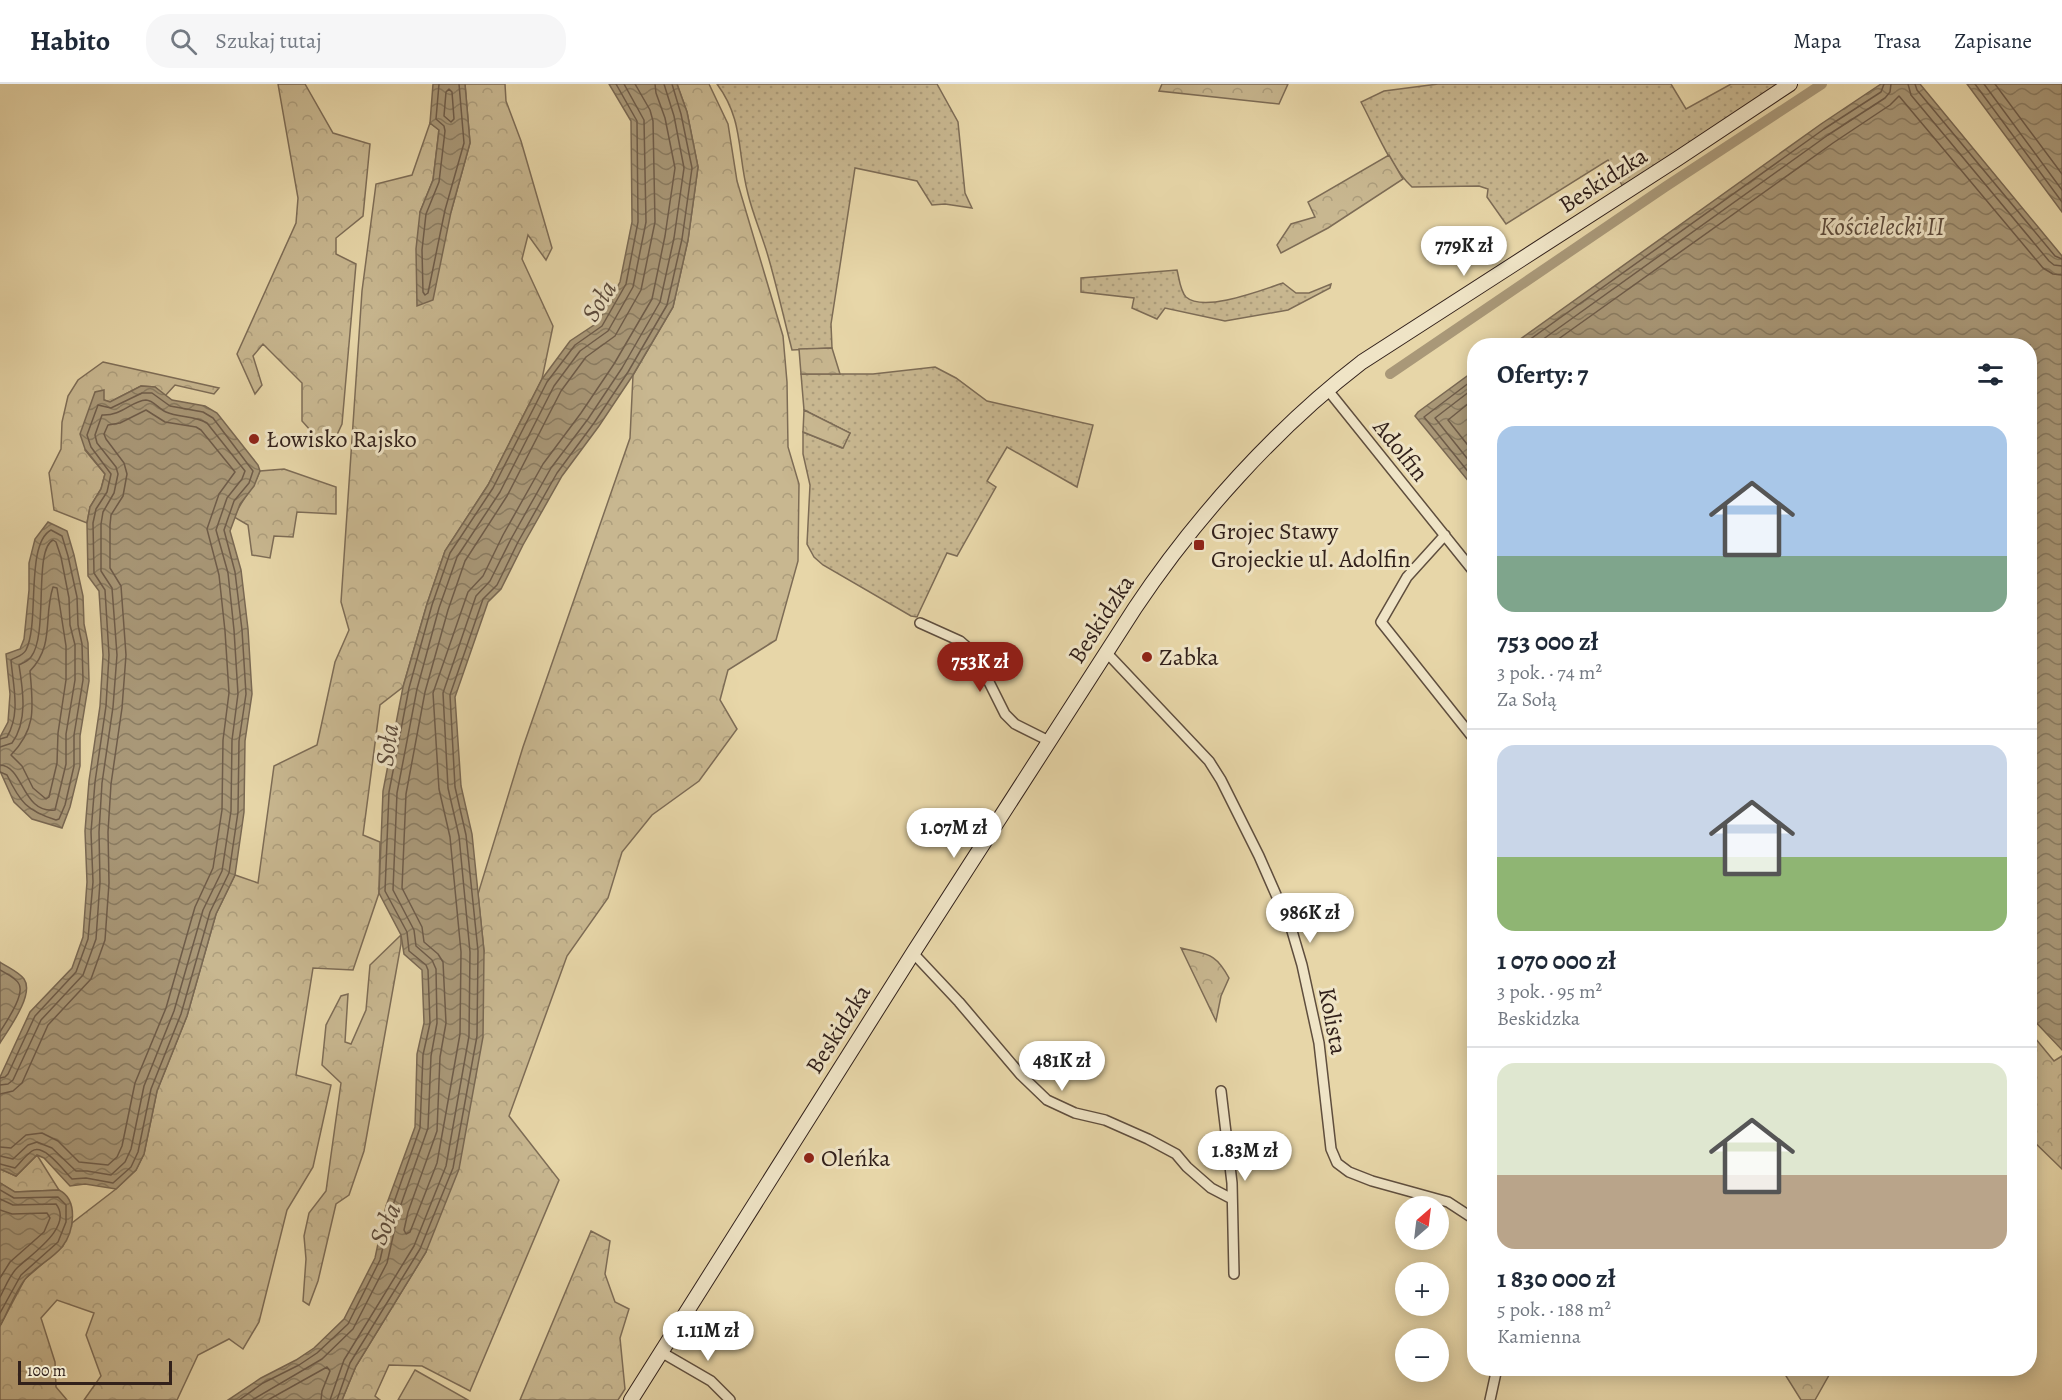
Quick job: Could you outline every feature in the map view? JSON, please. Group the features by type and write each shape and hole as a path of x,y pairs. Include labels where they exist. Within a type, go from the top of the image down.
{"main road":[{"name":"Beskidzka","path":"631,1400 913,953 1144,594 1186,539 1259,456 1327,389 1388,344 1790,84"}],"street":[{"name":"Adolfin","path":"1327,389 1467,563"},
{"path":"1445,535 1407,577 1381,622 1467,730"},
{"path":"920,622 960,641 975,654 1005,714 1015,723 1049,741"},
{"name":"Kolista","path":"1106,652 1209,761 1226,790 1276,894 1292,931 1302,965 1319,1042 1331,1149 1337,1163 1361,1178 1448,1202 1467,1214"},
{"path":"913,953 959,1002 1021,1075 1047,1100 1075,1113 1105,1120 1148,1138 1176,1154 1211,1188 1232,1199"},
{"path":"1221,1092 1232,1199 1234,1274"},
{"path":"661,1352 704,1376 719,1387 730,1400"},
{"path":"1490,1400 1495,1376"}],"green space":[{"path":"278,84 305,84 333,133 370,144 363,216 336,238 336,254 356,264 342,424 335,439 320,441 302,421 302,383 263,344 253,356 262,385 255,394 237,354 296,223 298,198"},
{"path":"465,84 505,84 506,101 521,141 552,248 546,260 528,235 522,259 553,326 542,379 488,485 445,551 403,687 380,705 363,835 380,842 379,893 353,970 313,968 296,1075 331,1085 313,1167 287,1210 259,1322 243,1349 229,1339 198,1355 177,1400 84,1400 101,1376 86,1335 94,1313 57,1300 41,1318 55,1362 56,1387 67,1400 0,1400 0,1326 25,1279 63,1246 72,1223 116,1189 136,1170 144,1154 157,1091 187,1016 216,914 235,875 258,883 274,766 317,745 335,662 349,630 341,602 362,291 376,184 412,175 430,123 439,130 433,180 420,212 451,212 470,143"},
{"path":"677,84 709,84 728,124 737,181 783,336 787,382 788,447 799,484 798,561 776,640 728,670 720,700 737,729 699,781 652,815 622,852 608,898 567,956 509,1116 559,1180 470,1391 422,1366 389,1365 375,1396 380,1400 342,1400 356,1366 426,1252 484,951 478,894 523,747 630,438 633,375 673,307 688,240 698,167 687,112"},
{"path":"717,84 937,84 958,122 965,193 972,208 945,204 932,205 917,181 855,168 831,324 832,348 792,350 768,256 748,194 736,124 726,97"},
{"path":"1162,84 1288,84 1279,104 1159,91"},
{"path":"1438,84 1671,84 1686,109 1731,84 1779,84 1623,187 1608,160 1506,224 1487,197 1488,189 1479,186 1412,187 1390,158 1361,102 1384,91"},
{"path":"1389,155 1403,179 1328,228 1281,253 1277,245 1291,224 1315,217 1308,202"},
{"path":"1177,270 1181,288 1186,297 1206,303 1233,299 1283,283 1296,293 1309,293 1331,284 1330,288 1288,310 1225,321 1165,308 1157,319 1132,308 1134,298 1081,292 1081,278"},
{"path":"832,348 840,374 801,374 799,349"},
{"path":"103,362 219,388 214,394 175,385 165,396 155,387 141,386 110,402 104,400 85,450 105,474 101,489 90,507 87,523 54,510 49,473 61,449 62,422 68,396 78,380"},
{"path":"935,367 956,378 987,401 1093,425 1077,487 1007,447 987,481 996,487 957,556 947,553 917,617 911,616 823,565 814,557 807,544 810,485 803,454 803,432 842,448 850,433 804,410 801,374 873,374"},
{"path":"804,410 850,433 843,448 803,432"},
{"path":"284,469 336,487 336,514 297,512 293,537 274,536 270,558 252,555 248,525 234,517 260,471"},
{"path":"401,935 364,1151 349,1195 336,1204 318,1281 309,1305 303,1301 306,1259 304,1236 309,1213 326,1191 341,1083 322,1065 326,1025 341,996 348,994 345,1042 351,1044 366,1010 370,965"},
{"path":"1181,948 1215,959 1229,978 1221,996 1216,1021"},
{"path":"2037,1040 2054,1061 2062,1056 2062,1169 2037,1145"},
{"path":"37,1155 59,1190 14,1192 0,1183 0,1169 16,1176"},
{"path":"591,1231 610,1241 605,1274 615,1302 629,1309 620,1338 625,1389 618,1400 520,1400"},
{"path":"415,1370 468,1400 398,1400"},
{"path":"1786,1376 1828,1376 1815,1400 1801,1400"}],"water":[{"path":"433,84 465,84 470,143 451,212 433,300 417,306 416,249 420,212 433,180 439,130 430,123"},
{"name":"Soła","path":"609,84 677,84 687,112 698,167 688,240 673,307 633,375 562,476 501,589 488,602 455,697 461,786 472,834 484,951 483,1037 459,1169 426,1252 356,1366 342,1400 228,1400 314,1348 344,1319 375,1258 386,1206 415,1127 417,1054 424,1023 422,970 404,954 401,935 379,893 383,791 403,687 445,551 488,485 542,379 570,341 597,323 620,282 632,222 631,121"},
{"name":"Kościelecki II","path":"1881,84 1920,84 2062,256 2062,1050 2037,1023 2037,338 1522,338 1821,124"},
{"path":"1967,84 2062,84 2062,212"},
{"path":"1467,376 1467,479 1415,416"},
{"path":"141,386 155,387 172,400 205,406 217,413 258,465 260,471 254,486 240,504 230,531 241,570 252,694 245,741 244,812 235,875 216,914 187,1016 157,1091 144,1154 136,1170 116,1189 85,1184 70,1186 44,1158 37,1155 16,1176 0,1169 0,1077 30,1012 72,968 83,937 87,882 85,831 89,781 100,706 103,655 99,591 88,576 87,523 90,507 101,489 105,474 85,449 80,434 95,392 104,390 104,400 110,402"},
{"path":"48,522 67,531 83,596 84,624 88,643 89,681 80,736 80,766 70,807 62,828 32,819 14,802 0,771 0,737 8,722 10,694 6,654 20,649 24,639 29,563 35,539"},
{"path":"0,962 22,976 26,994 19,1012 0,1043"},
{"path":"0,1183 15,1192 59,1190 70,1201 72,1225 62,1247 23,1282 0,1326"}],"waterway":[{"path":"1390,374 1665,187 1822,84"}],"place":[{"name":"Łowisko Rajsko","path":"254,439"},
{"name":"Grojec Stawy Grojeckie ul. Adolfin","path":"1199,545"},
{"name":"Zabka","path":"1147,657"},
{"name":"Oleńka","path":"809,1158"}]}
